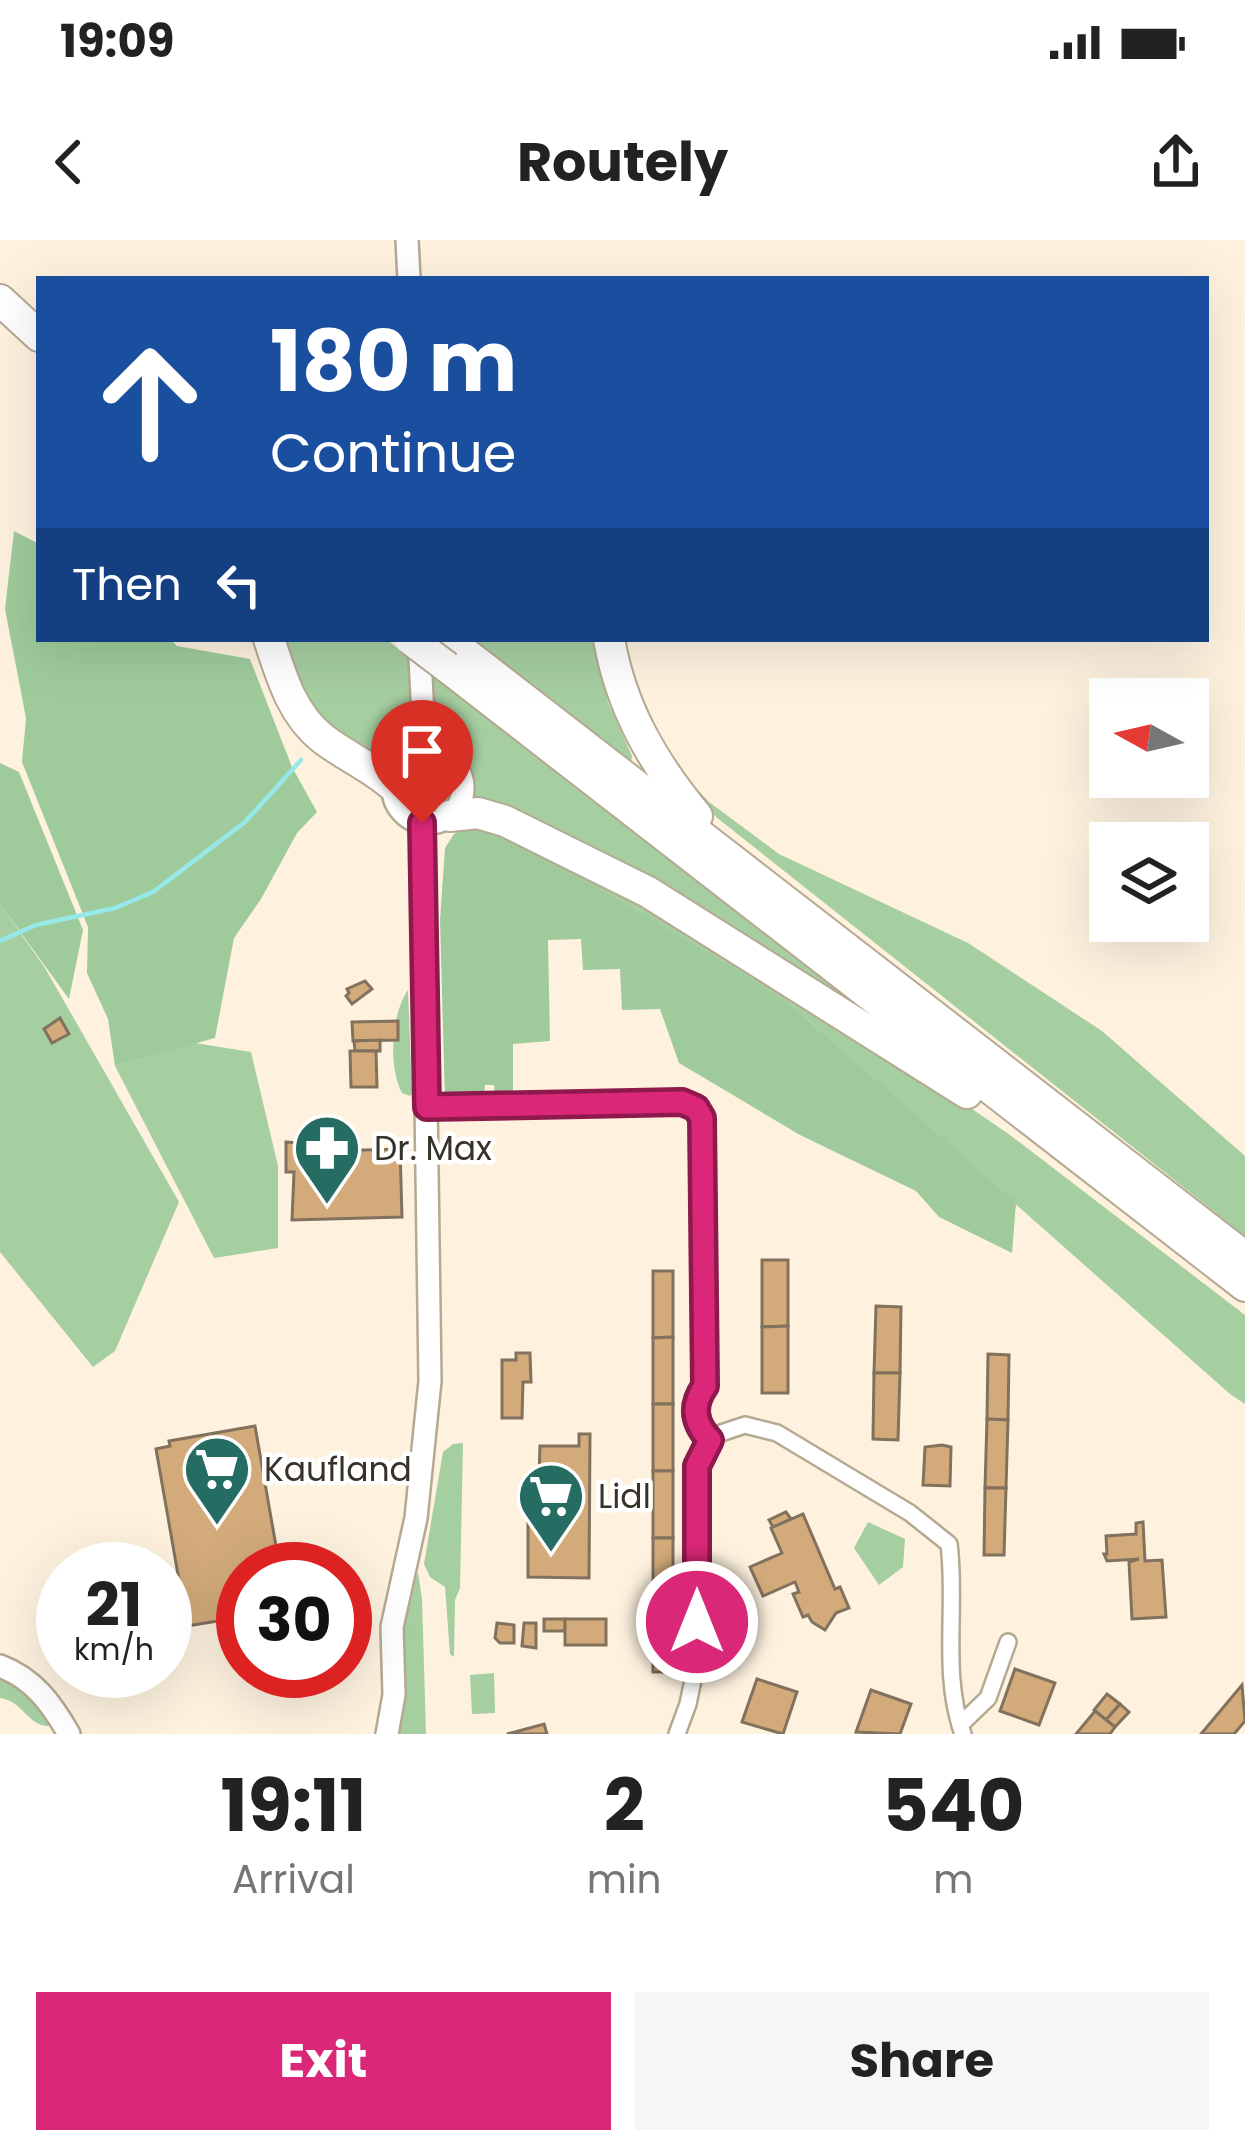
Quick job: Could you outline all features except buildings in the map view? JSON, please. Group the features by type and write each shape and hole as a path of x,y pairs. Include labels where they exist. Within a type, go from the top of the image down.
{"highway":[{"path":"0,273 36,306"},
{"path":"0,300 36,333"},
{"path":"269,642 302,717 322,738 393,786"},
{"path":"609,642 614,671 633,720 660,771 731,858"},
{"path":"447,653 731,858 1245,1257"},
{"path":"447,653 1245,1286"},
{"path":"436,820 478,813 505,820 648,892 1090,1167"}],"street":[{"path":"407,240 409,276"},
{"path":"414,642 425,753"},
{"path":"425,753 451,761 461,776 461,802 436,820 400,810 393,786 403,764 425,753"},
{"path":"387,1734 394,1695 392,1627 416,1519 430,1381 427,1107 436,820"},
{"path":"427,1107 689,1103 702,1118 705,1386 697,1398 696,1419 710,1440"},
{"path":"677,1734 695,1678 697,1466 710,1440 730,1427 762,1427 910,1513 950,1544 952,1683 961,1730"},
{"path":"961,1730 988,1698 1008,1642"},
{"path":"0,1666 26,1678 43,1693 69,1734"}],"green space":[{"path":"14,531 36,542 36,642 173,642 250,659 292,767 317,812 297,833 234,938 215,1038 115,1066 108,1019 87,973 88,927 22,762 26,718 5,609"},
{"path":"277,642 390,642 409,657 411,736 407,749 391,766 308,714"},
{"path":"474,642 594,642 608,702 632,756 631,765"},
{"path":"427,670 887,1027 494,804 469,799 464,772 441,748 428,725"},
{"path":"0,763 19,772 83,930 69,999 0,904"},
{"path":"673,763 709,802 779,854 968,943 1102,1031 1245,1156 1245,1236 716,817 676,774"},
{"path":"427,768 443,774 449,790 443,806 427,812 411,806 405,790 411,774"},
{"path":"485,824 677,917 1010,1135 1245,1315 1245,1404 802,1015"},
{"path":"466,827 513,838 752,979 802,1015 1016,1203 1012,1253 939,1217 916,1191 800,1135 679,1063 660,1009 622,1010 620,969 583,970 581,939 548,940 550,1041 513,1044 513,1093 524,1096 495,1099 494,1085 485,1085 484,1097 445,1102 440,920 445,848"},
{"path":"0,904 45,968 179,1202 115,1351 93,1367 0,1252"},
{"path":"408,990 410,1096 402,1093 393,1055 398,1013"},
{"path":"195,1043 251,1052 278,1166 278,1248 214,1258 115,1066"},
{"path":"463,1443 454,1657 445,1587 430,1577 424,1564 443,1452"},
{"path":"868,1522 905,1539 903,1567 879,1585 854,1548"},
{"path":"418,1572 426,1734 399,1734 400,1622"},
{"path":"494,1673 495,1713 472,1714 470,1675"},
{"path":"0,1677 18,1681 56,1724 40,1725 0,1698"}],"waterway":[{"path":"0,941 36,925 115,908 153,892 245,822 301,760"}],"place":[{"name":"Dr. Max","path":"327,1207"},
{"name":"Kaufland","path":"217,1528"},
{"name":"Lidl","path":"551,1555"}],"route":[{"path":"422,823 427,1107 682,1102 696,1108 702,1118 705,1386 697,1398 696,1419 710,1440 697,1466 697,1622"}]}
